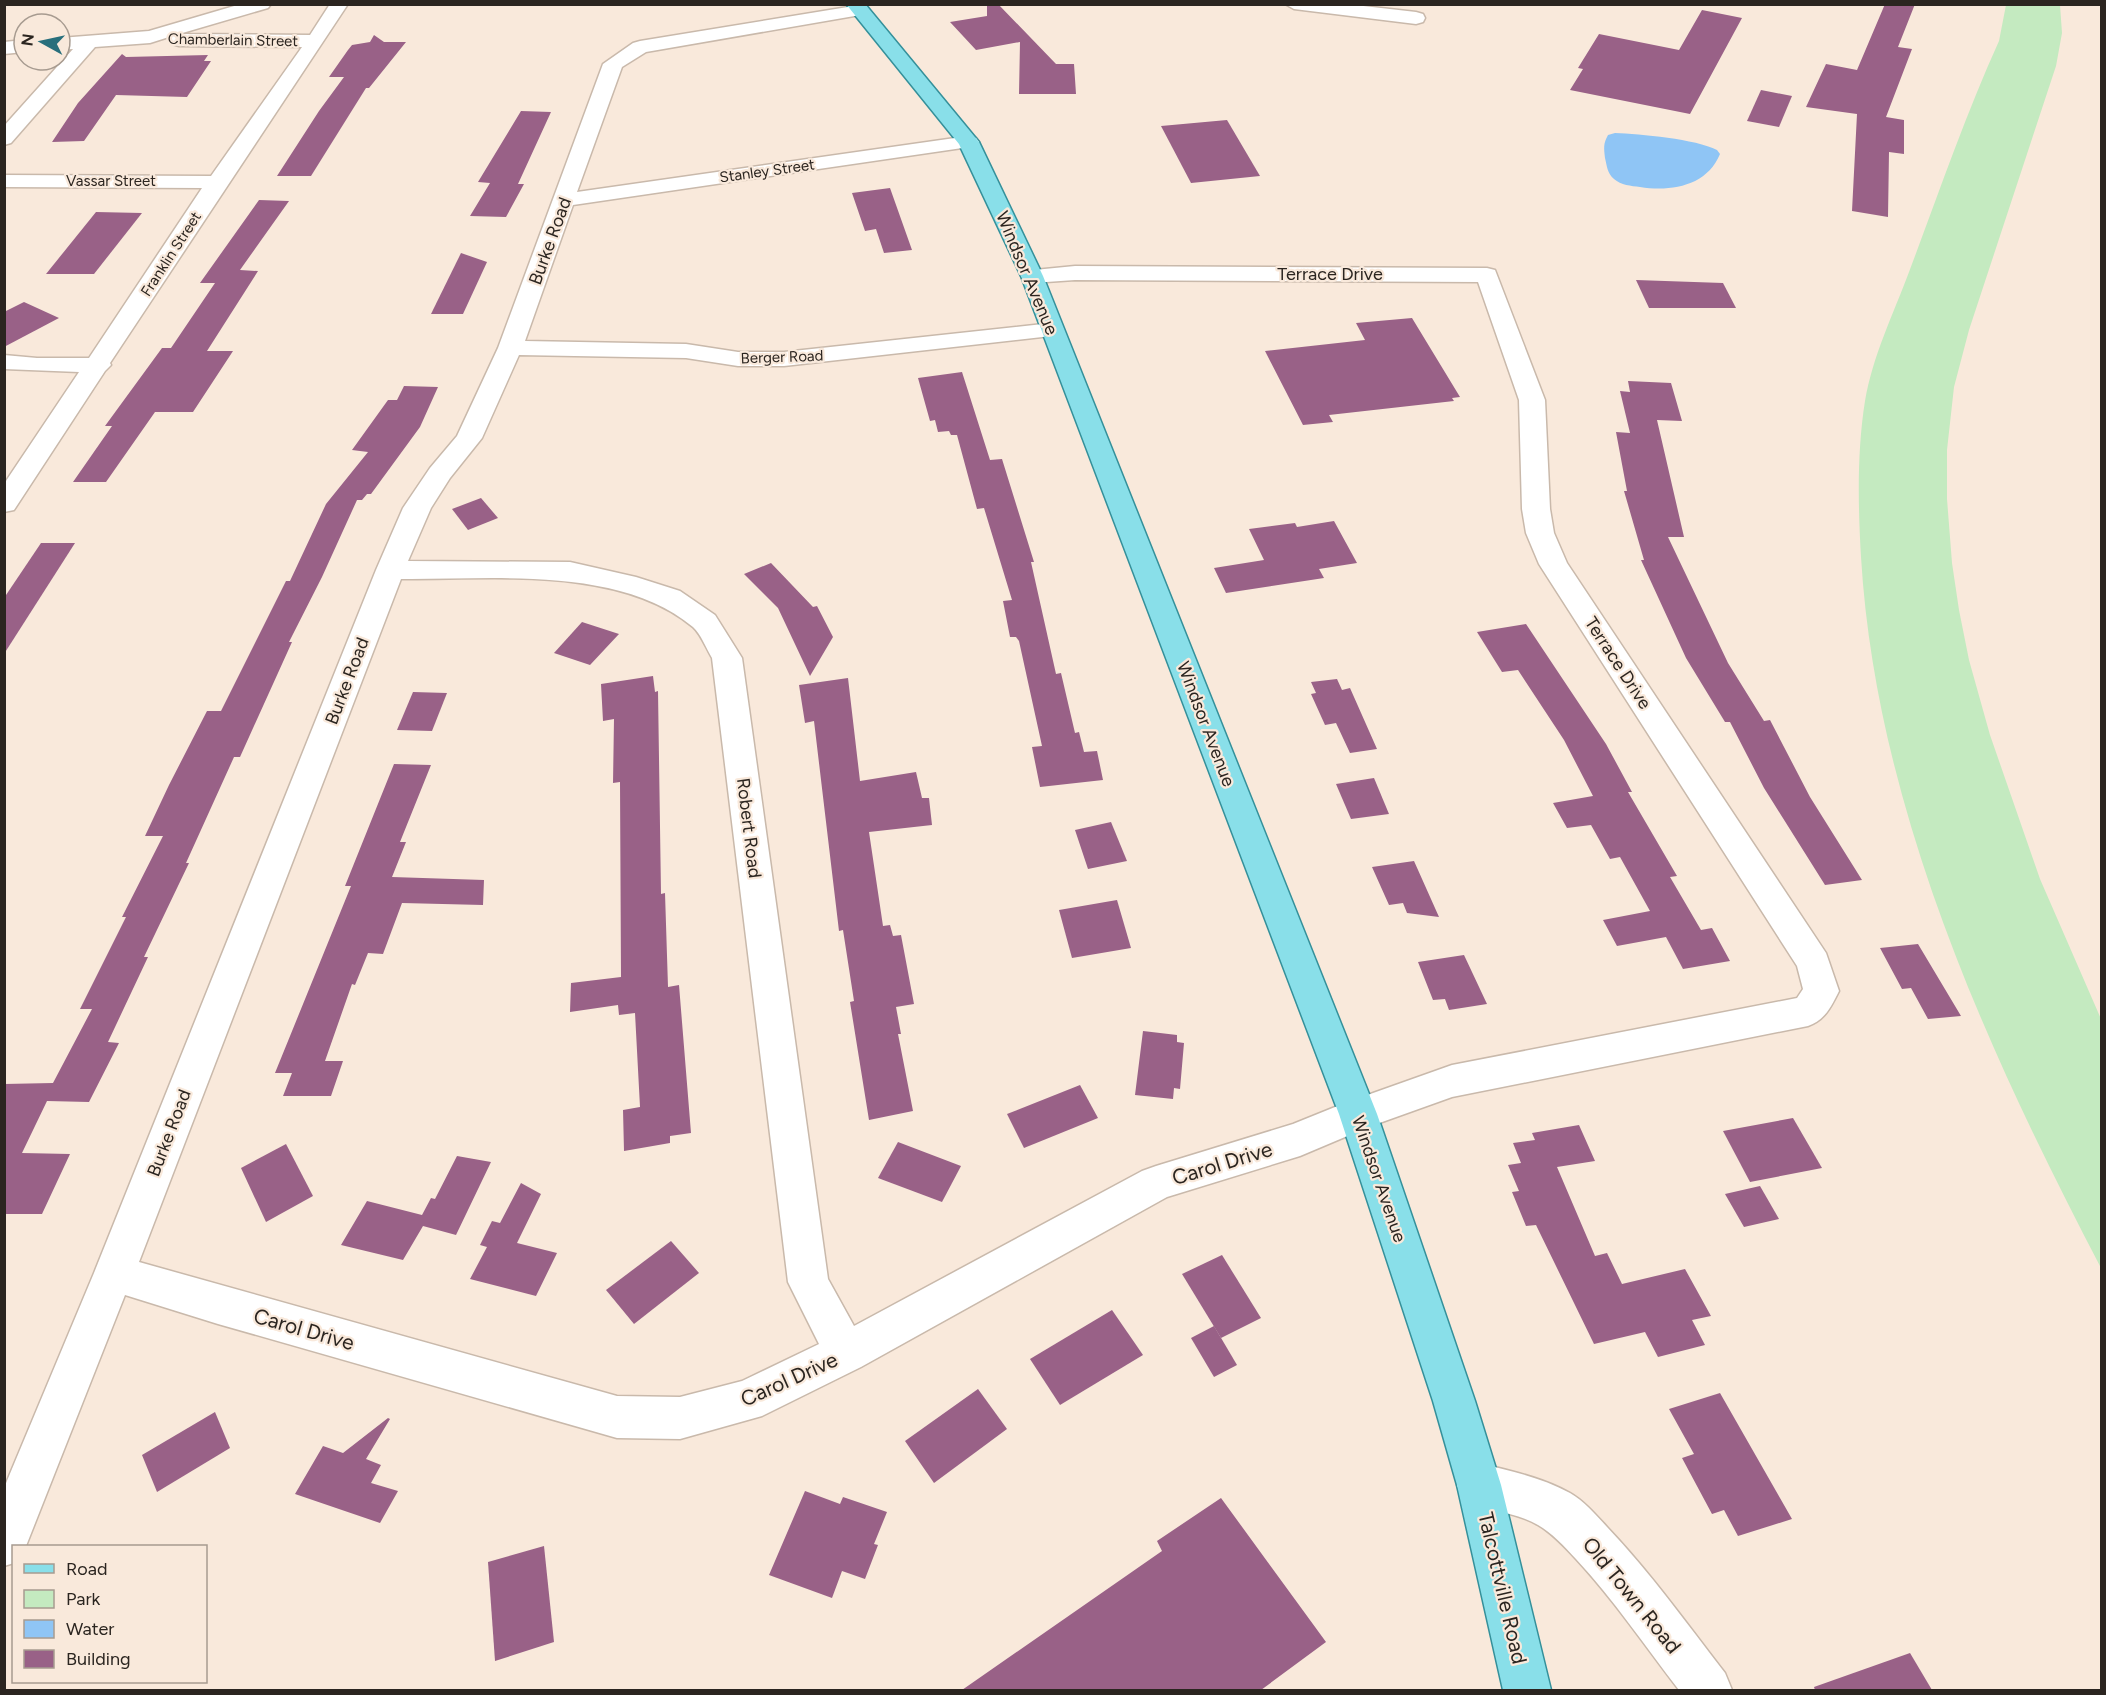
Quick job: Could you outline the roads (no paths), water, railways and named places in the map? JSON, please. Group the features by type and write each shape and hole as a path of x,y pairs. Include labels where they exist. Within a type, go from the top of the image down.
{"main road":[{"name":"Windsor Avenue","path":"857,7 969,142 1032,276 1358,1114 1454,1401 1479,1485"},
{"name":"Talcottville Road","path":"1479,1485 1527,1690"}],"street":[{"name":"Chamberlain Street","path":"150,38 262,4"},
{"name":"Franklin Street","path":"4,504 339,4"},
{"path":"1294,4 1416,18"},
{"name":"Burke Road","path":"4,1544 114,1273 390,570 417,508 439,474 469,438 510,348 613,64 622,56 640,47 857,7"},
{"name":"Chamberlain Street","path":"72,43 150,38 316,41"},
{"path":"4,139 89,42"},
{"name":"Stanley Street","path":"565,200 969,142"},
{"name":"Vassar Street","path":"4,181 218,182"},
{"name":"Terrace Drive","path":"1032,276 1075,273 1487,275 1532,400 1536,509 1540,533 1553,564 1814,963 1821,991 1808,1011 1452,1081 1358,1114"},
{"name":"Berger Road","path":"510,348 686,351 738,359 784,359 1052,330"},
{"path":"4,362 37,365 99,365"},
{"name":"Robert Road","path":"390,570 570,571 626,583 670,598 705,622 727,658 808,1282 846,1353"},
{"name":"Carol Drive","path":"114,1273 218,1305 617,1417 680,1418 747,1401 846,1353 1156,1183 1300,1139 1358,1114"},
{"name":"Old Town Road","path":"1479,1485 1531,1498 1556,1510 1579,1530 1614,1567 1708,1690"}],"water":[{"path":"1615,133 1682,140 1708,146 1720,154 1706,173 1687,184 1664,188 1630,186 1614,179 1608,169 1604,149 1608,135"}]}
